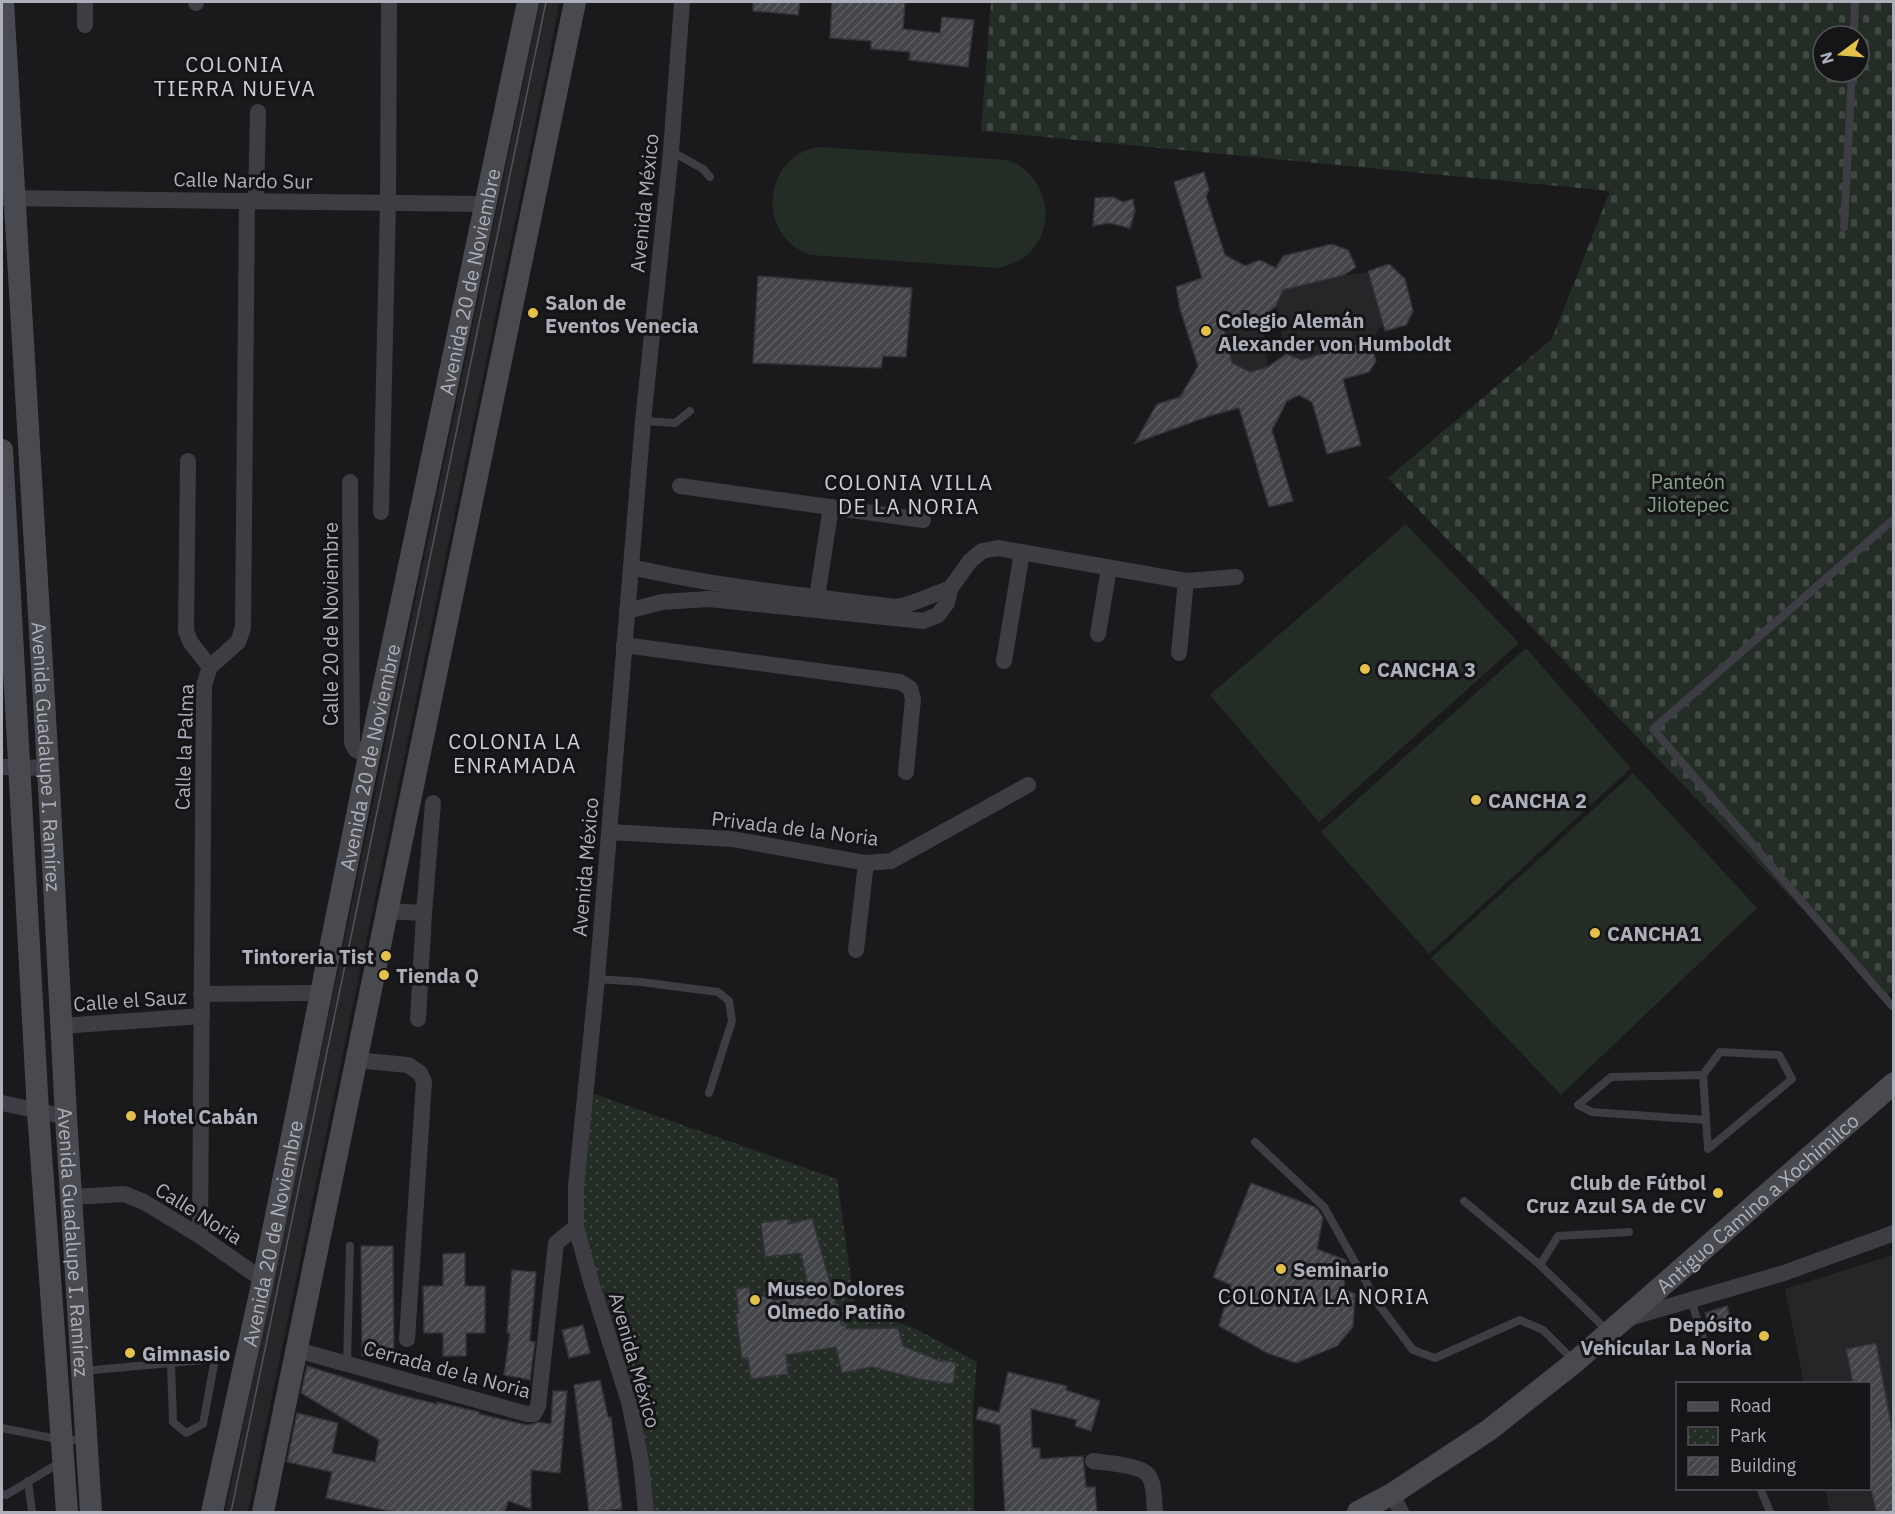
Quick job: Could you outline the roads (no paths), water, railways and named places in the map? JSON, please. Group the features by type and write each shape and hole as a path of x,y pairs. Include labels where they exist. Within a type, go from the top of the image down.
{"main road":[{"name":"Avenida Guadalupe I. Ramírez","path":"3,2 8,198 48,768 90,1512"},
{"name":"Avenida 20 de Noviembre","path":"212,1512 263,1280 369,756 528,2"},
{"path":"263,1512 575,2"},
{"name":"Avenida Guadalupe I. Ramírez","path":"2,450 10,768 67,1512"},
{"name":"Antiguo Camino a Xochimilco","path":"1380,1507 1489,1430 1575,1362 1893,1083"}],"street":[{"path":"85,2 86,25"},
{"path":"381,512 388,203 389,2"},
{"name":"Avenida México","path":"646,1512 641,1462 629,1402 576,1227 576,1186 610,832 643,422 671,151 681,2"},
{"name":"Calle la Palma","path":"200,1236 204,685 210,667 238,642 243,628 252,201 258,112"},
{"name":"Calle Nardo Sur","path":"8,198 484,204"},
{"path":"188,461 186,631 191,643 210,667"},
{"name":"Calle 20 de Noviembre","path":"350,482 352,743 356,750 369,756"},
{"path":"680,486 923,520"},
{"path":"817,597 831,507"},
{"path":"631,567 712,582 773,598 853,608 923,621 938,615 947,603 950,590 970,561 982,551 998,548 1186,581 1236,578"},
{"path":"1004,661 1022,552"},
{"path":"1098,634 1109,568"},
{"path":"1179,653 1186,581"},
{"path":"709,599 712,582"},
{"path":"627,611 662,602 817,597 853,608"},
{"path":"624,645 900,682 910,688 913,699 906,772"},
{"path":"10,768 48,768"},
{"name":"Privada de la Noria","path":"610,832 732,839 866,863 891,861 1028,785"},
{"path":"418,1019 433,803"},
{"path":"856,950 866,863"},
{"path":"386,911 424,913"},
{"name":"Calle el Sauz","path":"201,994 320,993"},
{"name":"Calle el Sauz","path":"61,1026 202,1017"},
{"path":"356,1060 408,1065 420,1073 424,1082 407,1339"},
{"path":"2,1103 66,1117"},
{"name":"Calle Noria","path":"72,1197 124,1194 144,1202 200,1236 263,1280"},
{"name":"Cerrada de la Noria","path":"297,1350 526,1414 534,1414 538,1406 556,1243 576,1227"},
{"path":"1617,1325 1690,1300 1784,1273 1893,1233"},
{"path":"1093,1461 1138,1469 1148,1474 1152,1483 1155,1512"}],"lane":[{"path":"1854,24 1855,2"},
{"path":"1844,227 1851,84"},
{"path":"671,151 703,169 710,177"},
{"path":"643,422 675,423 690,411"},
{"path":"1893,519 1653,729 1893,1005"},
{"path":"597,979 718,992 729,1001 732,1021 709,1093"},
{"path":"1720,1052 1779,1055 1792,1079 1708,1149 1706,1120 1703,1075 1720,1052"},
{"path":"1703,1075 1611,1077 1578,1105 1592,1112 1706,1120"},
{"path":"1255,1142 1324,1207 1379,1305 1413,1350 1435,1358 1520,1320 1543,1330 1575,1362"},
{"path":"1464,1201 1540,1265 1617,1325"},
{"path":"1540,1265 1558,1236 1629,1232"},
{"path":"347,1364 350,1246"},
{"path":"1690,1300 1703,1338"},
{"path":"82,1371 215,1359 202,1425 186,1433 173,1422 171,1363"},
{"path":"2,1428 62,1451"},
{"path":"2,1494 6,1495 28,1481 62,1451 86,1440"},
{"path":"28,1481 32,1512"},
{"path":"1761,1490 1770,1512"}],"tram line":[{"path":"231,1512 546,2"}],"place":[{"name":"Salon de Eventos Venecia","path":"533,313"},
{"name":"Colegio Alemán Alexander von Humboldt","path":"1206,331"},
{"name":"CANCHA 3","path":"1365,669"},
{"name":"CANCHA 2","path":"1476,800"},
{"name":"CANCHA1","path":"1595,933"},
{"name":"Tintoreria Tist","path":"386,956"},
{"name":"Tienda Q","path":"384,975"},
{"name":"Hotel Cabán","path":"131,1116"},
{"name":"Club de Fútbol Cruz Azul SA de CV","path":"1718,1193"},
{"name":"Seminario","path":"1281,1269"},
{"name":"Museo Dolores Olmedo Patiño","path":"755,1300"},
{"name":"Depósito Vehicular La Noria","path":"1764,1336"},
{"name":"Gimnasio","path":"130,1353"}],"district":[{"name":"COLONIA TIERRA NUEVA","path":"235,76"},
{"name":"COLONIA VILLA DE LA NORIA","path":"909,494"},
{"name":"COLONIA LA ENRAMADA","path":"515,753"},
{"name":"COLONIA LA NORIA","path":"1324,1296"}],"park label":[{"name":"Panteón Jilotepec","path":"1688,492"}]}
